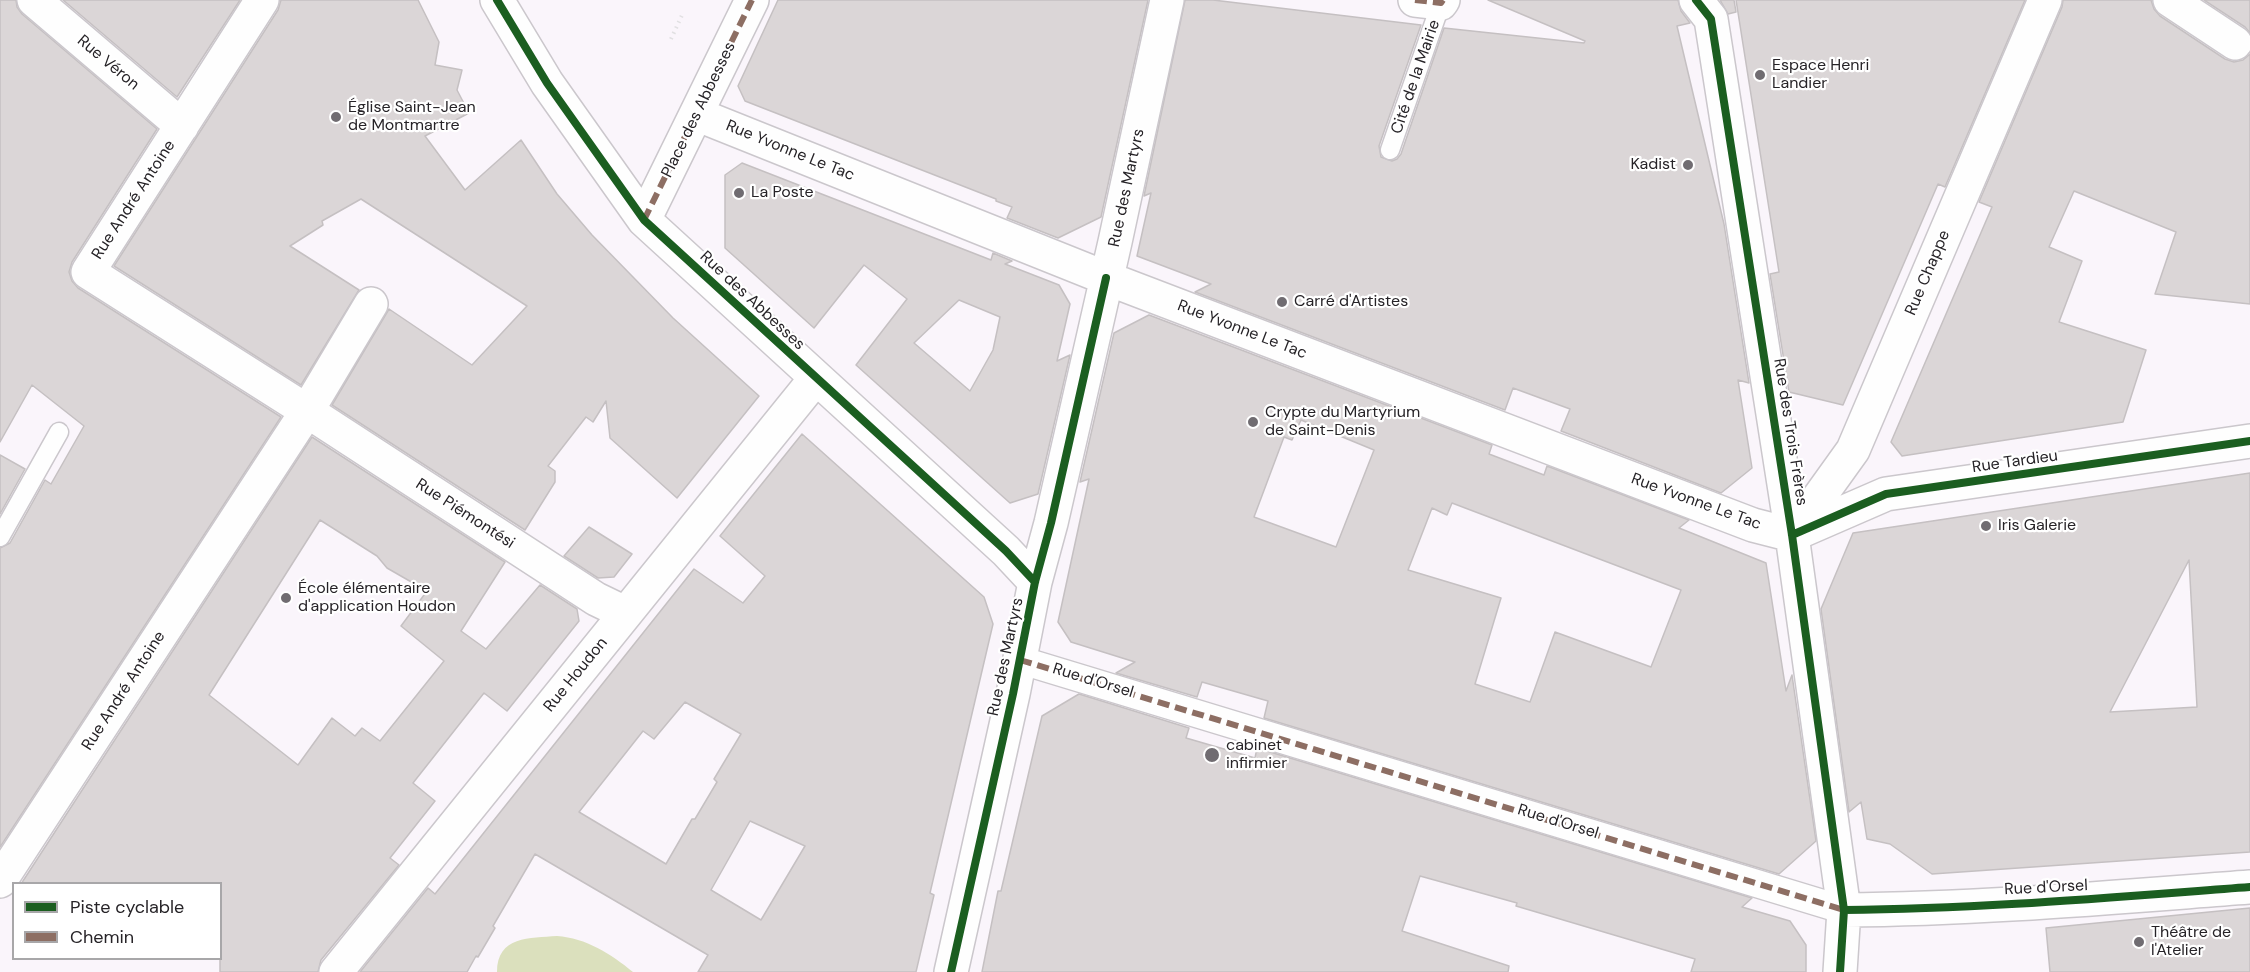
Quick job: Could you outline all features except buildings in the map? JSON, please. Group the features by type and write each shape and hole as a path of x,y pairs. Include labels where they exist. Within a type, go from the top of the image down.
{"street":[{"name":"Rue Véron","path":"34,0 182,126"},
{"name":"Rue André Antoine","path":"262,0 88,272 307,411"},
{"name":"Rue des Abbesses","path":"497,0 547,83 644,220 1006,551 1035,582"},
{"name":"Place des Abbesses","path":"644,220 752,0"},
{"name":"Rue des Martyrs","path":"951,972 1035,582 1051,523 1115,242 1167,0"},
{"name":"Rue des Trois Frères","path":"1696,0 1711,19 1792,535 1844,910 1840,972"},
{"name":"Rue Chappe","path":"1792,535 1853,450 2045,0"},
{"path":"2170,0 2235,43"},
{"name":"Rue Yvonne Le Tac","path":"696,114 1106,278 1753,525 1792,535"},
{"name":"Rue André Antoine","path":"0,881 307,411 371,304"},
{"name":"Rue Houdon","path":"336,972 816,378"},
{"name":"Rue Piémontési","path":"307,411 596,599 625,613"},
{"name":"Rue Tardieu","path":"1792,535 1886,494 2250,441"},
{"name":"Rue d'Orsel","path":"1020,660 1844,910 2042,902 2250,887"}],"lane":[{"name":"Cité de la Mairie","path":"1390,150 1433,1"},
{"path":"0,537 59,432"}],"path":[{"path":"671,39 683,13"}],"green space":[{"path":"536,937 568,937 598,948 633,972 497,972 498,960 509,945"}],"marked path":[{"path":"644,220 752,0"},
{"path":"1415,0 1441,3 1443,0"},
{"path":"1020,660 1844,910"}],"cycle path":[{"path":"497,0 547,83 644,220 1006,551 1035,582"},
{"path":"1696,0 1711,19 1792,535 1844,910 1840,972"},
{"path":"951,972 1013,694 1035,582 1051,523 1106,278"},
{"path":"1792,535 1886,494 2250,441"},
{"path":"1844,910 1997,905 2250,887"}],"place":[{"name":"Espace Henri Landier","path":"1760,75"},
{"name":"Église Saint-Jean de Montmartre","path":"336,117"},
{"name":"Kadist","path":"1688,165"},
{"name":"La Poste","path":"739,193"},
{"name":"Carré d'Artistes","path":"1282,302"},
{"name":"Crypte du Martyrium de Saint-Denis","path":"1253,422"},
{"name":"Iris Galerie","path":"1986,526"},
{"name":"École élémentaire d'application Houdon","path":"286,598"},
{"name":"cabinet infirmier","path":"1212,755"},
{"name":"Théâtre de l'Atelier","path":"2139,942"}]}
